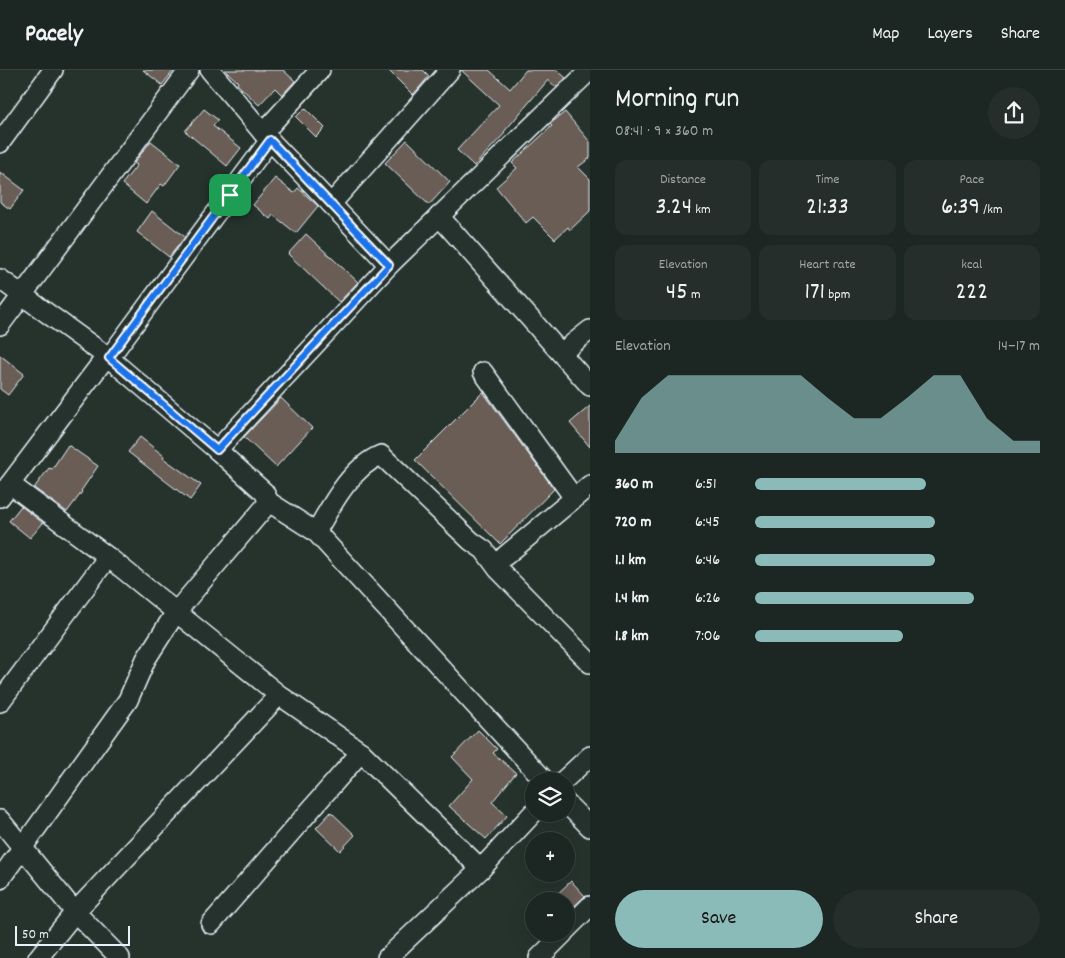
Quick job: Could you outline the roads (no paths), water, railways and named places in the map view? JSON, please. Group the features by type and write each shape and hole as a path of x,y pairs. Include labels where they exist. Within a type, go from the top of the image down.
{"street":[{"path":"0,143 52,70"},
{"path":"0,325 189,70"},
{"path":"210,70 267,137 389,265"},
{"path":"320,70 267,137 108,358 5,491 108,557 279,696 361,752 480,869"},
{"path":"331,204 450,70"},
{"path":"217,450 389,265 590,70"},
{"path":"439,216 590,386"},
{"path":"0,280 108,358 264,492 269,502 316,532 537,772"},
{"path":"561,353 590,330"},
{"path":"483,372 574,498"},
{"path":"316,532 335,498 363,466 381,455 465,535 484,550 498,569 590,663"},
{"path":"505,556 590,485"},
{"path":"0,879 128,700 146,659 176,612 269,502"},
{"path":"0,702 108,557"},
{"path":"38,958 76,912 279,696"},
{"path":"211,924 361,752"},
{"path":"573,772 590,756"},
{"path":"575,812 590,828"},
{"path":"0,820 76,912 120,958"},
{"path":"387,958 480,869 525,822"},
{"path":"575,921 590,906"},
{"path":"539,958 555,942"}]}
